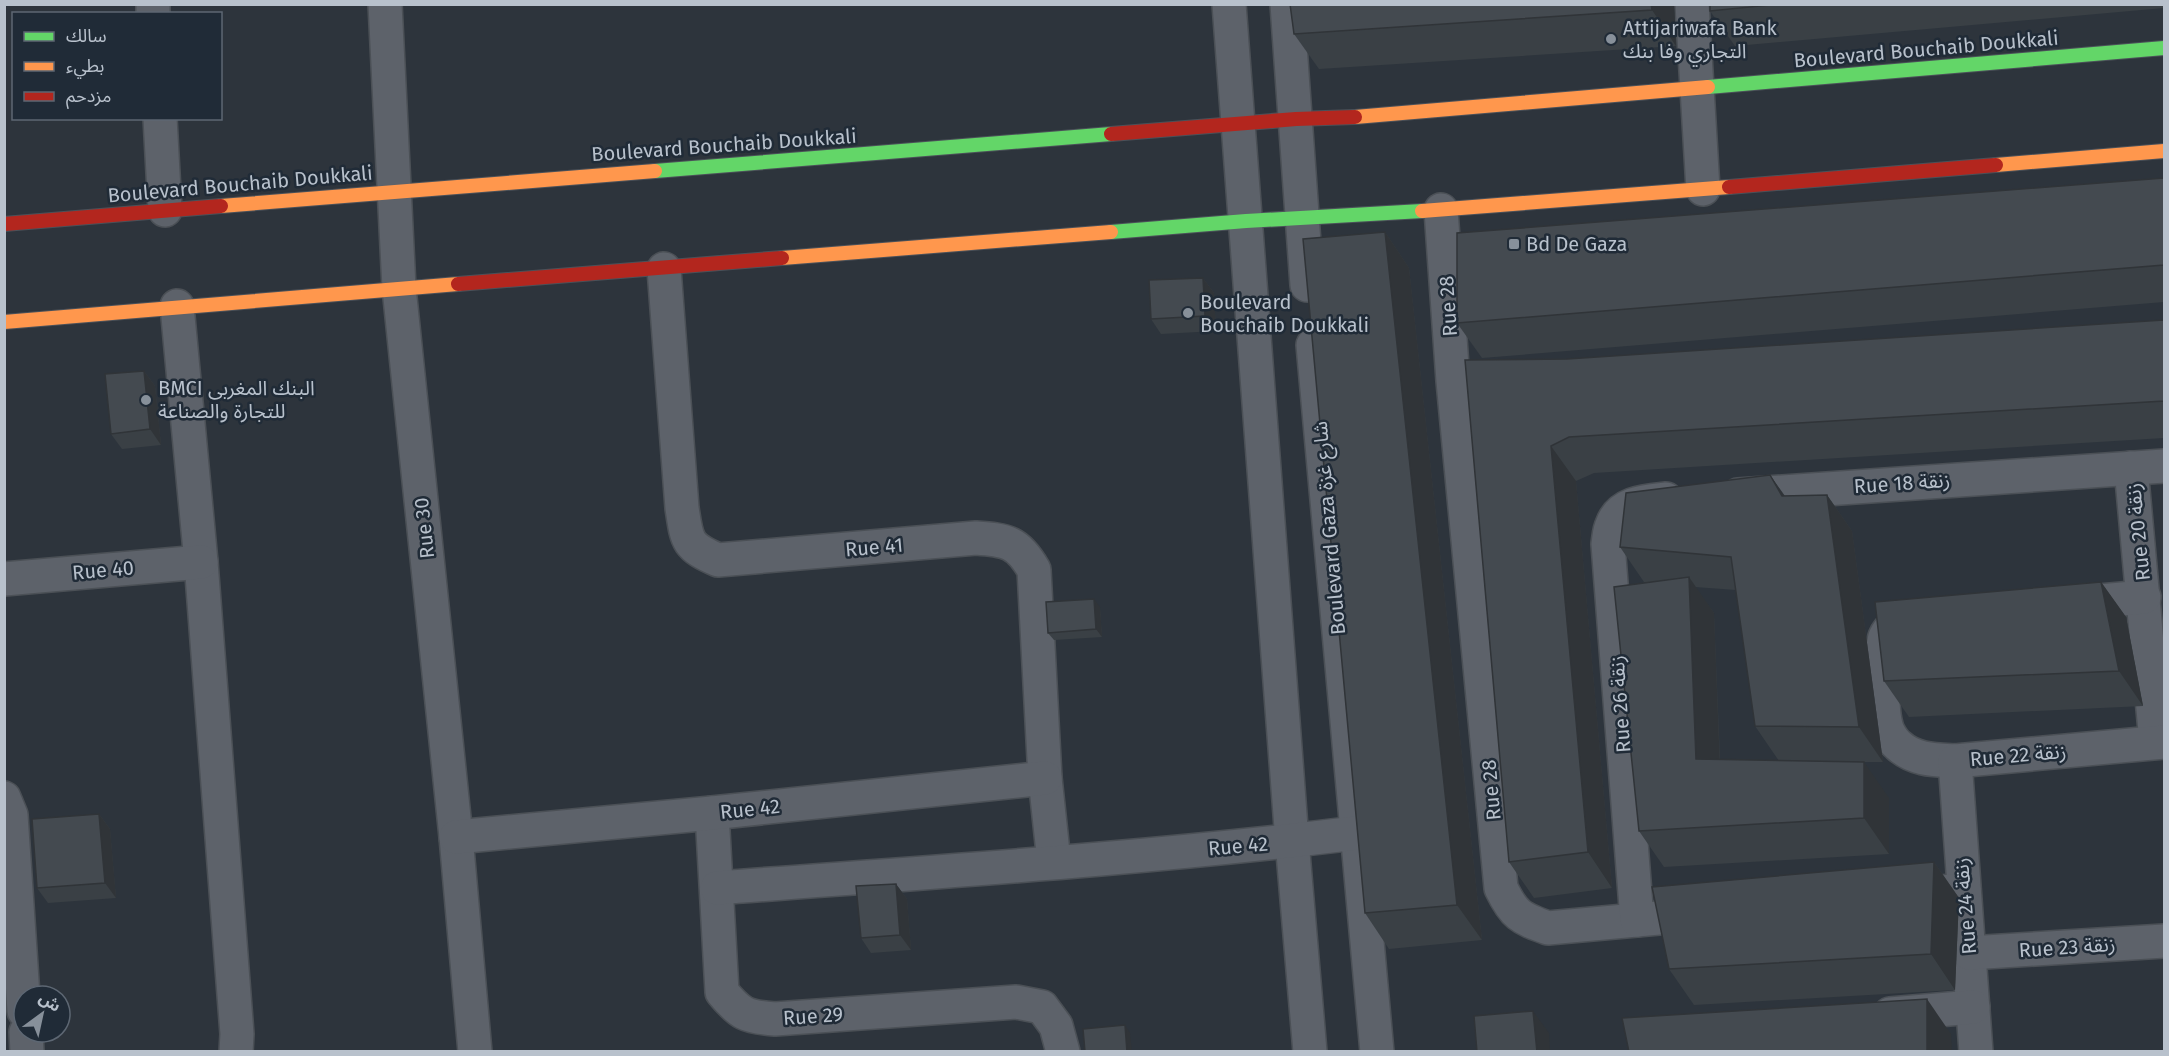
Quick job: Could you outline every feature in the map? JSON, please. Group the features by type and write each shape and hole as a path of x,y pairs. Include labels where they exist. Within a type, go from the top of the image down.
{"main road":[{"name":"Boulevard Bouchaib Doukkali","path":"4,224 1296,119 1364,117 2164,48"},
{"path":"4,322 399,288 1246,221 1441,210 2164,151"}],"street":[{"name":"Rue 30","path":"386,4 399,288 456,837 475,1052"},
{"path":"1229,4 1310,1052"},
{"name":"Boulevard Gaza شارع غزة","path":"1287,4 1301,218 1377,1052"},
{"path":"1692,4 1695,88 1703,189"},
{"path":"160,120 165,210"},
{"name":"Rue 28","path":"1441,210 1465,381 1501,888 1511,909 1527,920 1548,928 1730,911"},
{"name":"Rue 41","path":"664,268 682,508 686,537 698,551 718,560 976,538 1001,539 1016,547 1026,556 1034,570 1045,778 1054,862"},
{"path":"177,306 201,562 236,1042"},
{"name":"Rue 18 زنقة","path":"1639,501 2164,466"},
{"name":"Rue 20 زنقة","path":"2131,468 2160,742"},
{"name":"Rue 26 زنقة","path":"1637,920 1608,544 1612,524 1621,512 1639,501"},
{"name":"Rue 40","path":"4,579 201,562"},
{"name":"Rue 20 زنقة","path":"2041,606 2144,597"},
{"name":"Rue 22 زنقة","path":"1938,615 1916,617 1898,622 1886,636 1881,654 1886,726 1896,744 1909,754 1928,760 1955,761 2160,742"},
{"name":"Rue 24 زنقة","path":"1955,761 1976,1052"},
{"name":"Rue 42","path":"456,837 1045,778"},
{"path":"4,798 11,815 12,940 19,984"},
{"name":"Rue 29","path":"712,813 722,992 736,1009 754,1017 775,1019 1016,1002 1042,1007 1056,1026 1064,1052"},
{"name":"Rue 42","path":"717,888 1054,862 1292,841 1356,833"},
{"path":"1882,898 1964,890"},
{"name":"Rue 23 زنقة","path":"1969,953 2164,941"},
{"path":"1866,1015 1973,1007"}],"building":[{"path":"1290,4 1651,4 1652,10 1294,34"},
{"path":"1710,4 1781,4 1710,11"},
{"path":"2164,178 2164,265 1457,323 1457,233"},
{"path":"1385,232 1457,905 1365,913 1303,239"},
{"path":"1203,278 1205,316 1151,319 1149,280"},
{"path":"2164,320 2164,401 1569,437 1551,446 1588,852 1509,862 1465,360 1567,359"},
{"path":"144,371 150,429 111,434 105,374"},
{"path":"1770,475 1782,496 1827,495 1859,727 1755,726 1731,557 1620,547 1626,493"},
{"path":"1689,577 1696,759 1864,762 1864,818 1639,831 1614,587"},
{"path":"2101,582 2119,671 1884,681 1875,602"},
{"path":"1094,599 1096,629 1048,633 1046,602"},
{"path":"99,814 105,883 37,888 32,819"},
{"path":"1934,862 1931,954 1669,969 1652,887"},
{"path":"896,884 900,935 861,938 856,886"},
{"path":"1927,999 1927,1052 1629,1052 1622,1018"},
{"path":"1533,1011 1537,1052 1477,1052 1474,1016"},
{"path":"1125,1025 1127,1052 1085,1052 1083,1029"}],"traffic: fast":[{"path":"1708,87 2164,48"},
{"path":"655,171 1111,134"},
{"path":"1111,232 1246,221 1422,211"}],"traffic: slow":[{"path":"1355,117 1708,87"},
{"path":"1996,165 2164,151"},
{"path":"221,206 655,171"},
{"path":"1422,211 1729,187"},
{"path":"782,258 1111,232"},
{"path":"4,322 458,284"}],"traffic: jam":[{"path":"1111,134 1296,119 1355,117"},
{"path":"1729,187 1996,165"},
{"path":"4,224 221,206"},
{"path":"458,284 782,258"}],"place":[{"name":"Attijariwafa Bank التجاري وفا بنك","path":"1611,39"},
{"name":"Bd De Gaza","path":"1514,244"},
{"name":"Boulevard Bouchaib Doukkali","path":"1188,313"},
{"name":"BMCI البنك المغربي للتجارة والصناعة","path":"146,400"}]}
